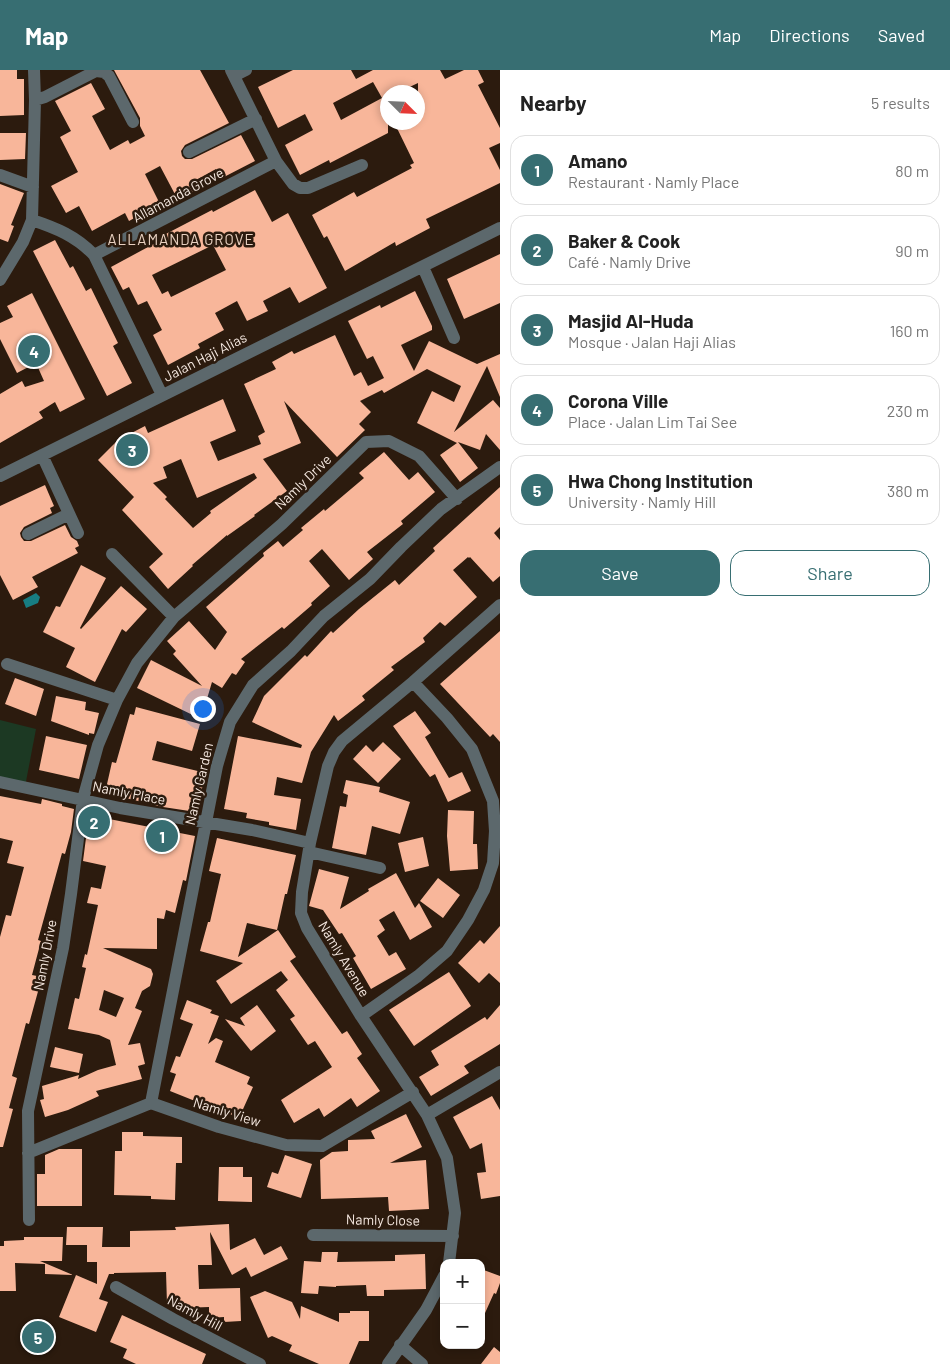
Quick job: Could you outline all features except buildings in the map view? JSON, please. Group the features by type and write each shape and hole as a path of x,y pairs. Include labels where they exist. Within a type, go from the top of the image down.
{"street":[{"path":"0,279 23,242 32,220 34,70"},
{"path":"35,100 45,97 96,71 104,72 109,76 133,122"},
{"path":"237,72 276,162 288,180 300,188 308,188 362,165"},
{"path":"189,152 256,119"},
{"name":"Allamanda Grove","path":"94,255 276,162"},
{"path":"0,175 33,187"},
{"path":"32,220 68,233 84,244 94,255 162,395"},
{"name":"Jalan Haji Alias","path":"0,476 500,228"},
{"path":"423,267 454,338"},
{"name":"Namly Drive","path":"29,1220 28,1111 63,948 72,894 83,799 98,744 117,700 137,663 174,617 282,524 366,442 389,441 419,456 457,499"},
{"path":"42,456 78,533"},
{"name":"Namly Garden","path":"151,1103 217,766 230,722 253,685 292,650 324,616 370,579 400,547 428,522 500,467"},
{"path":"28,534 69,514"},
{"path":"112,554 174,617"},
{"name":"Namly Avenue","path":"450,1259 455,1214 447,1158 427,1115 413,1092 361,1016 307,928 301,913 302,892 328,766 334,752 342,741 413,682 500,605"},
{"path":"7,664 117,700"},
{"path":"361,1016 418,976 447,951 468,920 484,890 493,862 495,831 493,801 472,749 447,718 413,682"},
{"name":"Namly Place","path":"0,782 120,808 206,822 380,868"},
{"path":"427,1115 500,1072"},
{"name":"Namly View","path":"151,1103 219,1128 286,1145 322,1146 413,1092"},
{"path":"28,1153 151,1103"},
{"name":"Namly Close","path":"313,1234 453,1236"},
{"path":"388,1364 426,1310 440,1284"},
{"name":"Namly Hill","path":"116,1287 189,1328 260,1364"},
{"path":"400,1345 422,1364"}],"green space":[{"path":"0,720 36,729 25,787 0,782"}],"water":[{"path":"36,593 40,597 38,603 26,608 23,600"}],"place":[{"name":"Corona Ville","path":"34,351"},
{"name":"Masjid Al-Huda","path":"132,450"},
{"name":"Baker & Cook","path":"94,822"},
{"name":"Amano","path":"162,836"},
{"name":"Hwa Chong Institution","path":"38,1337"}],"district":[{"name":"ALLAMANDA GROVE","path":"181,240"}]}
